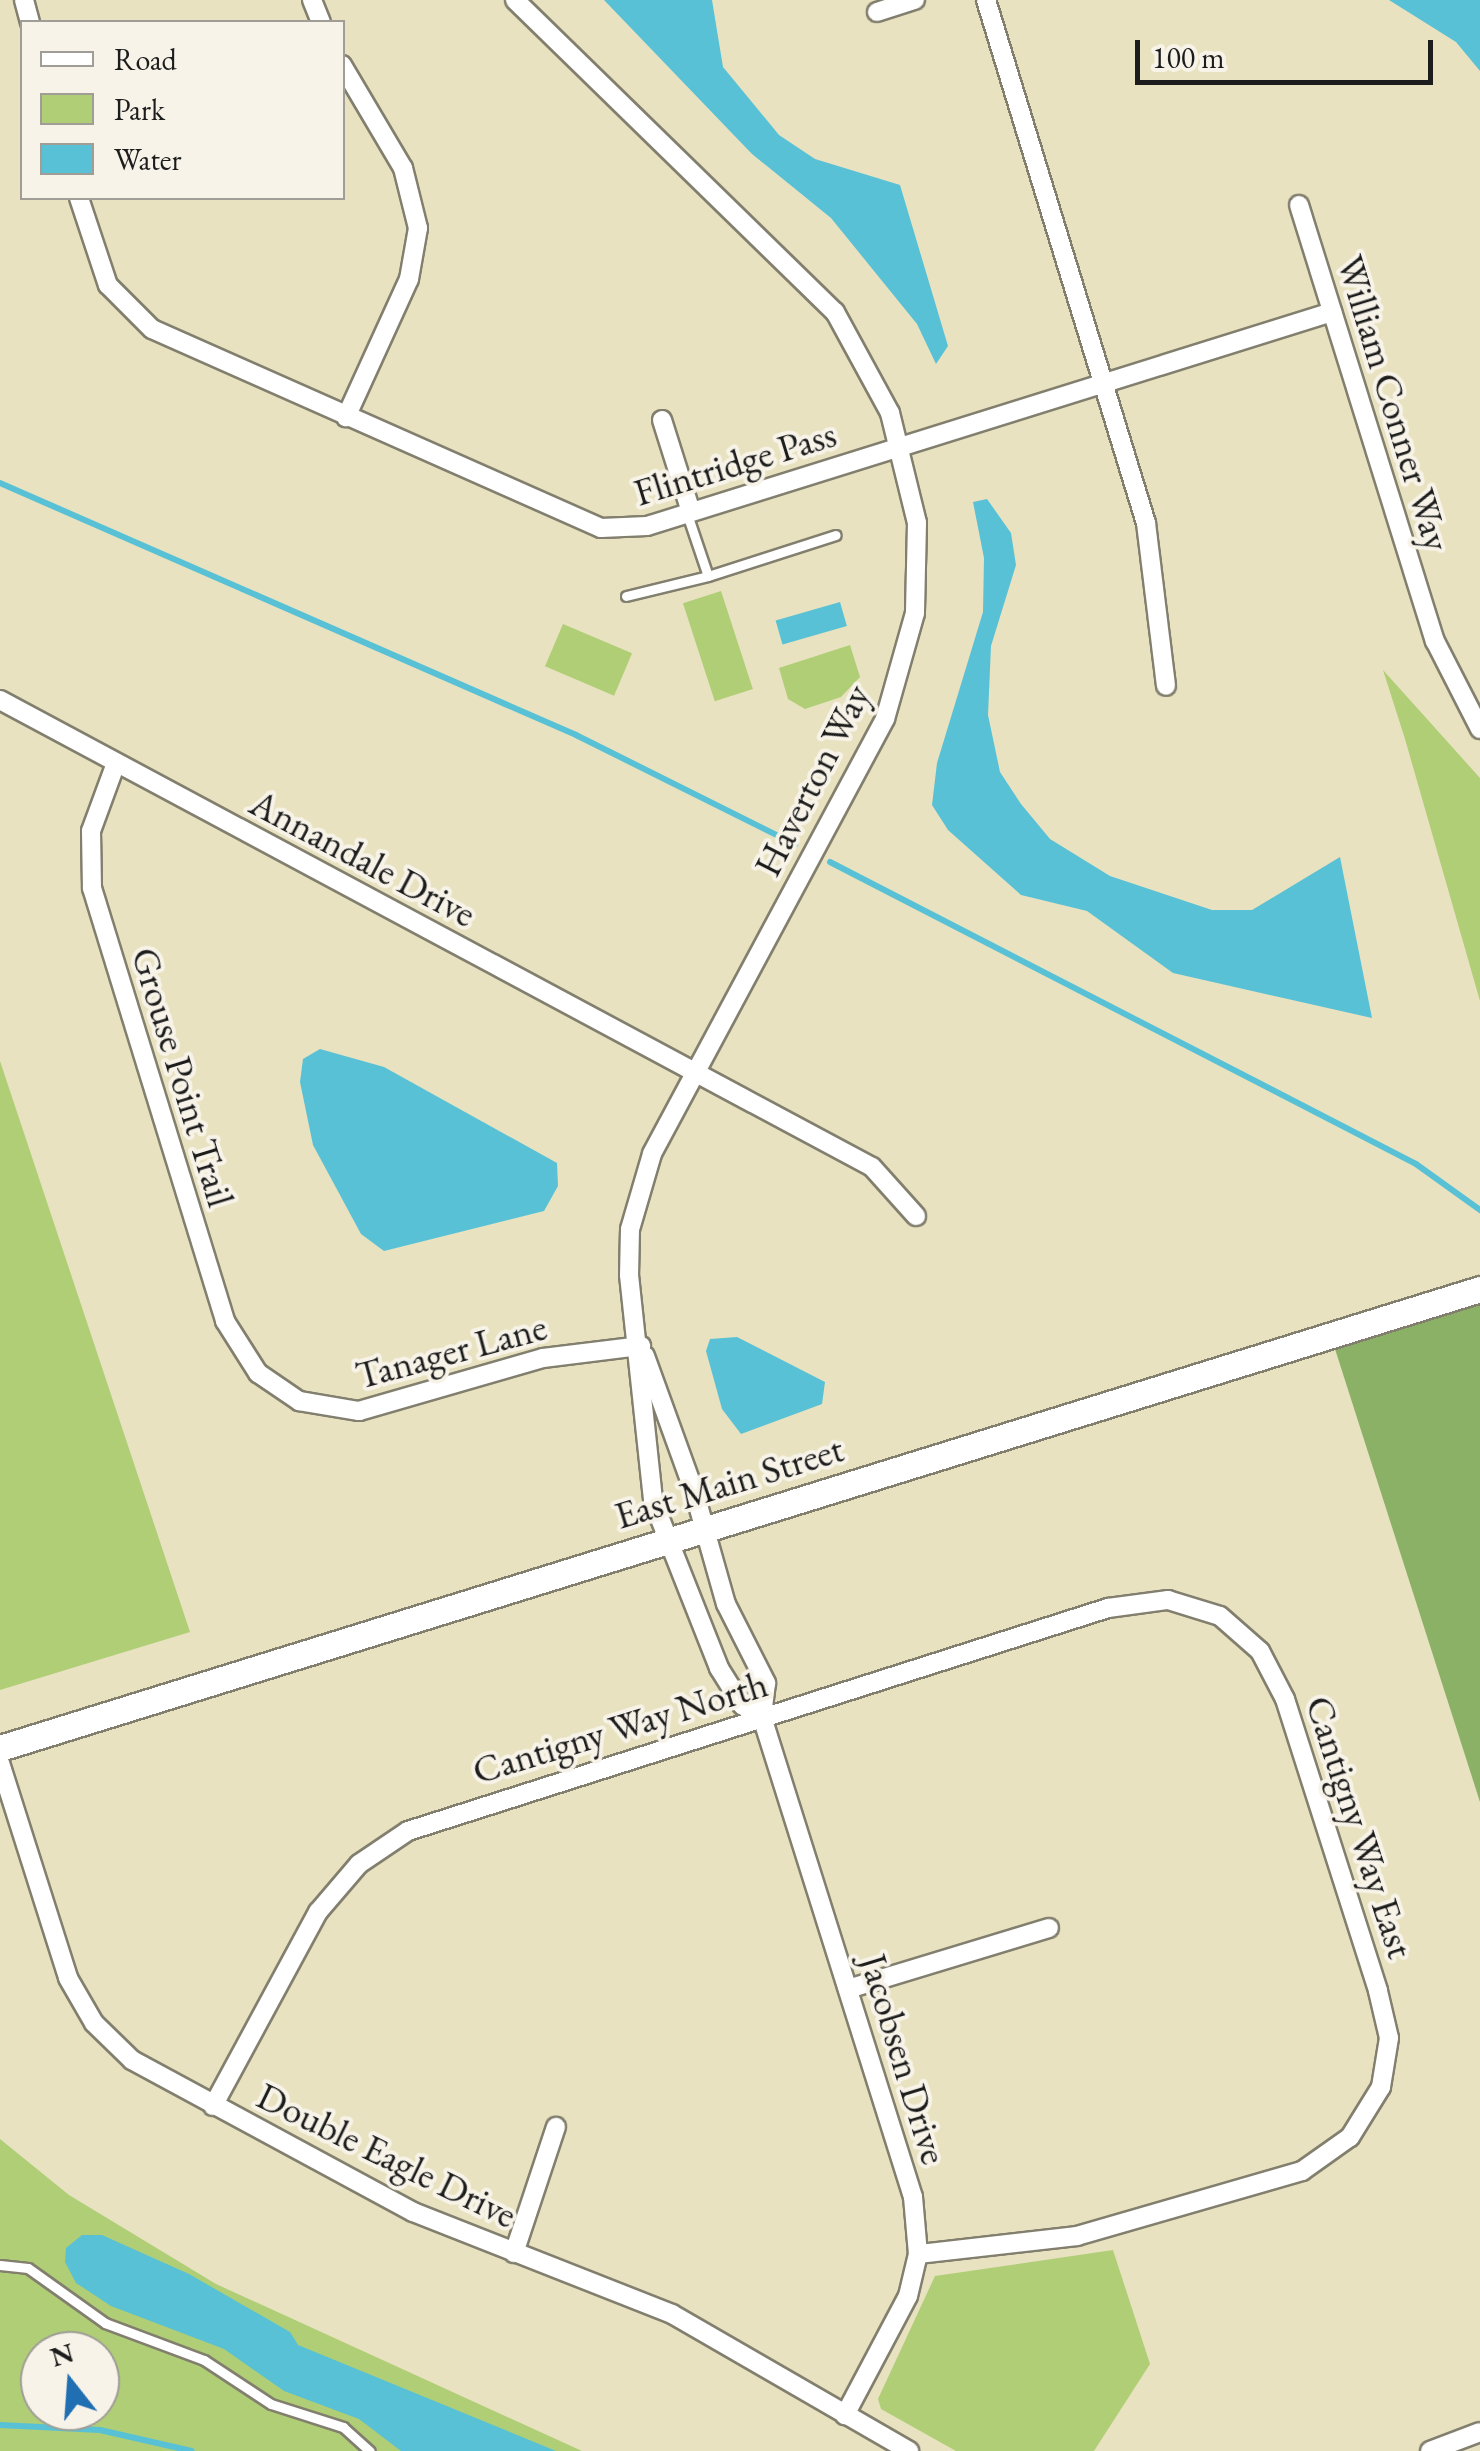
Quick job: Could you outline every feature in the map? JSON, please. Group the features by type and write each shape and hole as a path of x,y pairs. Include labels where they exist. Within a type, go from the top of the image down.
{"main road":[{"name":"East Main Street","path":"0,1748 1480,1289"}],"street":[{"name":"Haverton Way","path":"515,0 811,284 868,362 901,446 918,560 911,636 896,687 868,754 652,1154 634,1208 629,1275 641,1346 644,1431 667,1540"},
{"path":"877,12 916,0"},
{"path":"986,0 1150,540 1166,686"},
{"path":"345,70 404,168 418,228 409,279 346,417"},
{"name":"Flintridge Pass","path":"79,200 103,275 142,322 590,527 632,528 689,513 1332,312"},
{"name":"William Conner Way","path":"1298,205 1435,641 1480,729"},
{"path":"662,420 689,513"},
{"name":"Annandale Drive","path":"0,700 872,1167 916,1216"},
{"name":"Grouse Point Trail","path":"116,763 91,831 96,903 225,1321 247,1361 281,1392"},
{"name":"Haverton Way","path":"641,1346 704,1528"},
{"name":"Tanager Lane","path":"281,1392 329,1410 359,1412 544,1358 641,1346"},
{"name":"Jacobsen Drive","path":"704,1528 726,1604 766,1683 762,1717 912,2196 918,2254 908,2296 845,2415"},
{"name":"Jacobsen Drive","path":"667,1540 732,1693 762,1717"},
{"name":"Cantigny Way North","path":"213,2106 318,1912 371,1854 438,1818 1108,1608 1184,1602"},
{"name":"Cantigny Way East","path":"918,2254 1077,2236 1284,2176 1328,2156 1368,2116 1381,2088 1388,2038 1285,1699 1270,1664 1243,1633 1184,1602"},
{"name":"Double Eagle Drive","path":"0,1764 68,1978 94,2023 156,2078 412,2212 626,2292 909,2451"},
{"path":"848,1989 1050,1928"},
{"path":"514,2252 556,2127"},
{"path":"1430,2451 1480,2432"}],"lane":[{"path":"689,513 708,576"},
{"path":"626,596 708,576 836,535"},
{"path":"0,2265 28,2268 104,2323 204,2360 271,2404 343,2427 370,2451"}],"green space":[{"path":"721,591 753,689 715,701 683,603"},
{"path":"563,624 632,653 614,696 545,666"},
{"path":"850,645 860,677 841,697 805,709 788,699 779,668"},
{"path":"1383,670 1480,778 1480,1001 1405,739"},
{"path":"0,1061 190,1632 0,1690"},
{"path":"1480,1302 1480,1802 1335,1349"},
{"path":"0,2139 69,2195 216,2284 582,2451 0,2451"},
{"path":"1113,2250 1150,2364 1094,2451 956,2451 881,2409 878,2399 935,2276"}],"water":[{"path":"604,0 712,0 723,67 779,135 815,159 900,185 948,346 936,364 917,324 831,218 752,154"},
{"path":"1389,0 1480,0 1480,71 1456,42"},
{"path":"987,499 1011,533 1016,565 991,646 988,715 1000,772 1021,804 1050,839 1110,876 1212,910 1252,910 1340,857 1372,1018 1173,973 1087,911 1021,895 948,830 932,805 937,763 983,612 984,558 973,502"},
{"path":"840,602 847,626 782,644 776,620"},
{"path":"320,1049 384,1067 557,1163 558,1186 544,1211 384,1251 361,1234 313,1145 300,1082 303,1059"},
{"path":"737,1337 825,1382 822,1404 741,1434 722,1409 706,1351 710,1339"},
{"path":"82,2235 102,2235 189,2274 290,2332 298,2345 556,2451 401,2451 359,2419 284,2391 224,2349 111,2306 76,2283 65,2262 66,2248"}],"waterway":[{"path":"0,483 576,735 795,844"},
{"path":"830,862 1416,1164 1480,1210"},
{"path":"0,2425 100,2430 192,2451"}]}
